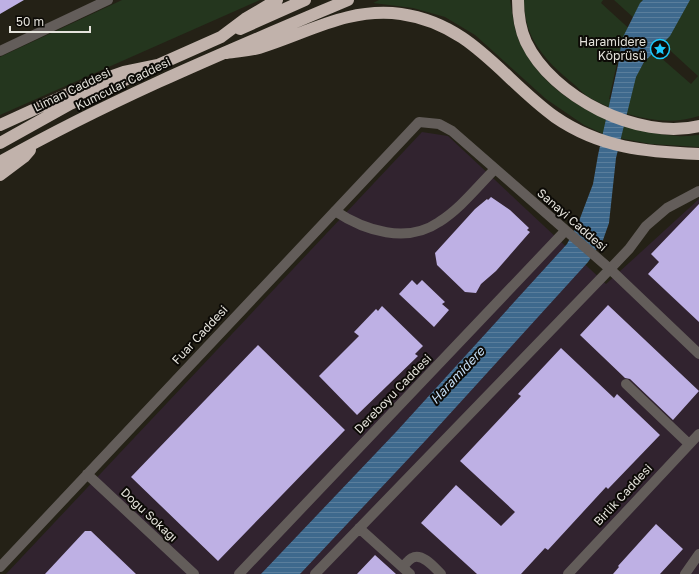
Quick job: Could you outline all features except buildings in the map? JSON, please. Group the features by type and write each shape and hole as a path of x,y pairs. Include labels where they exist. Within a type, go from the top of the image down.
{"highway":[{"path":"221,37 244,19 277,0"},
{"path":"0,125 90,84 124,72 158,66 305,0"},
{"path":"226,53 348,0"},
{"path":"518,0 520,24 526,41 533,54 555,80 582,100 621,119 644,126 662,129 691,128 699,126"},
{"path":"226,53 258,48 345,17 362,14 401,14 441,25 458,34 492,61 556,118 596,139 612,144 657,152 699,154"},
{"name":"Kumcular Caddesi","path":"35,144 172,76 226,53"},
{"name":"Liman Caddesi","path":"0,143 70,104 158,66"},
{"path":"0,162 35,144"},
{"path":"0,175 24,157 35,144"}],"street":[{"path":"0,51 108,0"},
{"name":"Sanayi Caddesi","path":"419,122 439,124 452,131 610,269 699,354"},
{"name":"Fuar Caddesi","path":"0,567 419,122"},
{"path":"335,211 356,224 379,231 394,233 422,230 439,223 461,205 494,169"},
{"path":"315,574 610,269 629,249 646,226 668,208 699,191"},
{"name":"Dereboyu Caddesi","path":"239,574 565,231"},
{"path":"626,384 689,444"},
{"name":"Birlik Caddesi","path":"568,574 699,434"},
{"name":"Doğu Sokağı","path":"87,474 194,574"},
{"path":"359,528 406,571 412,558 418,557 423,558 442,574"},
{"path":"685,574 699,554"}],"shaded area":[{"path":"422,132 448,136 606,284 699,199 699,574 6,574"}],"green space":[{"path":"122,0 260,0 0,115 0,57"},
{"path":"379,0 510,0 515,30 519,42 534,66 550,84 568,98 588,111 610,121 633,128 678,136 699,135 699,147 651,144 608,136 584,125 546,99 475,35 445,17 413,8 373,3"},
{"path":"524,0 603,0 601,3 635,34 619,54 609,99 627,102 635,77 652,50 691,84 698,76 662,43 689,0 699,0 699,116 671,121 643,118 615,110 588,97 564,76 538,48 525,16"},
{"path":"614,0 643,0 635,19"}],"water":[{"name":"Haramidere","path":"643,0 690,0 670,36 644,62 636,77 616,158 609,223 603,240 588,262 426,440 300,574 261,574 396,432 567,244 579,221 593,184 622,39 640,3"}],"place":[{"name":"Haramidere Köprüsü","path":"660,49"}]}
